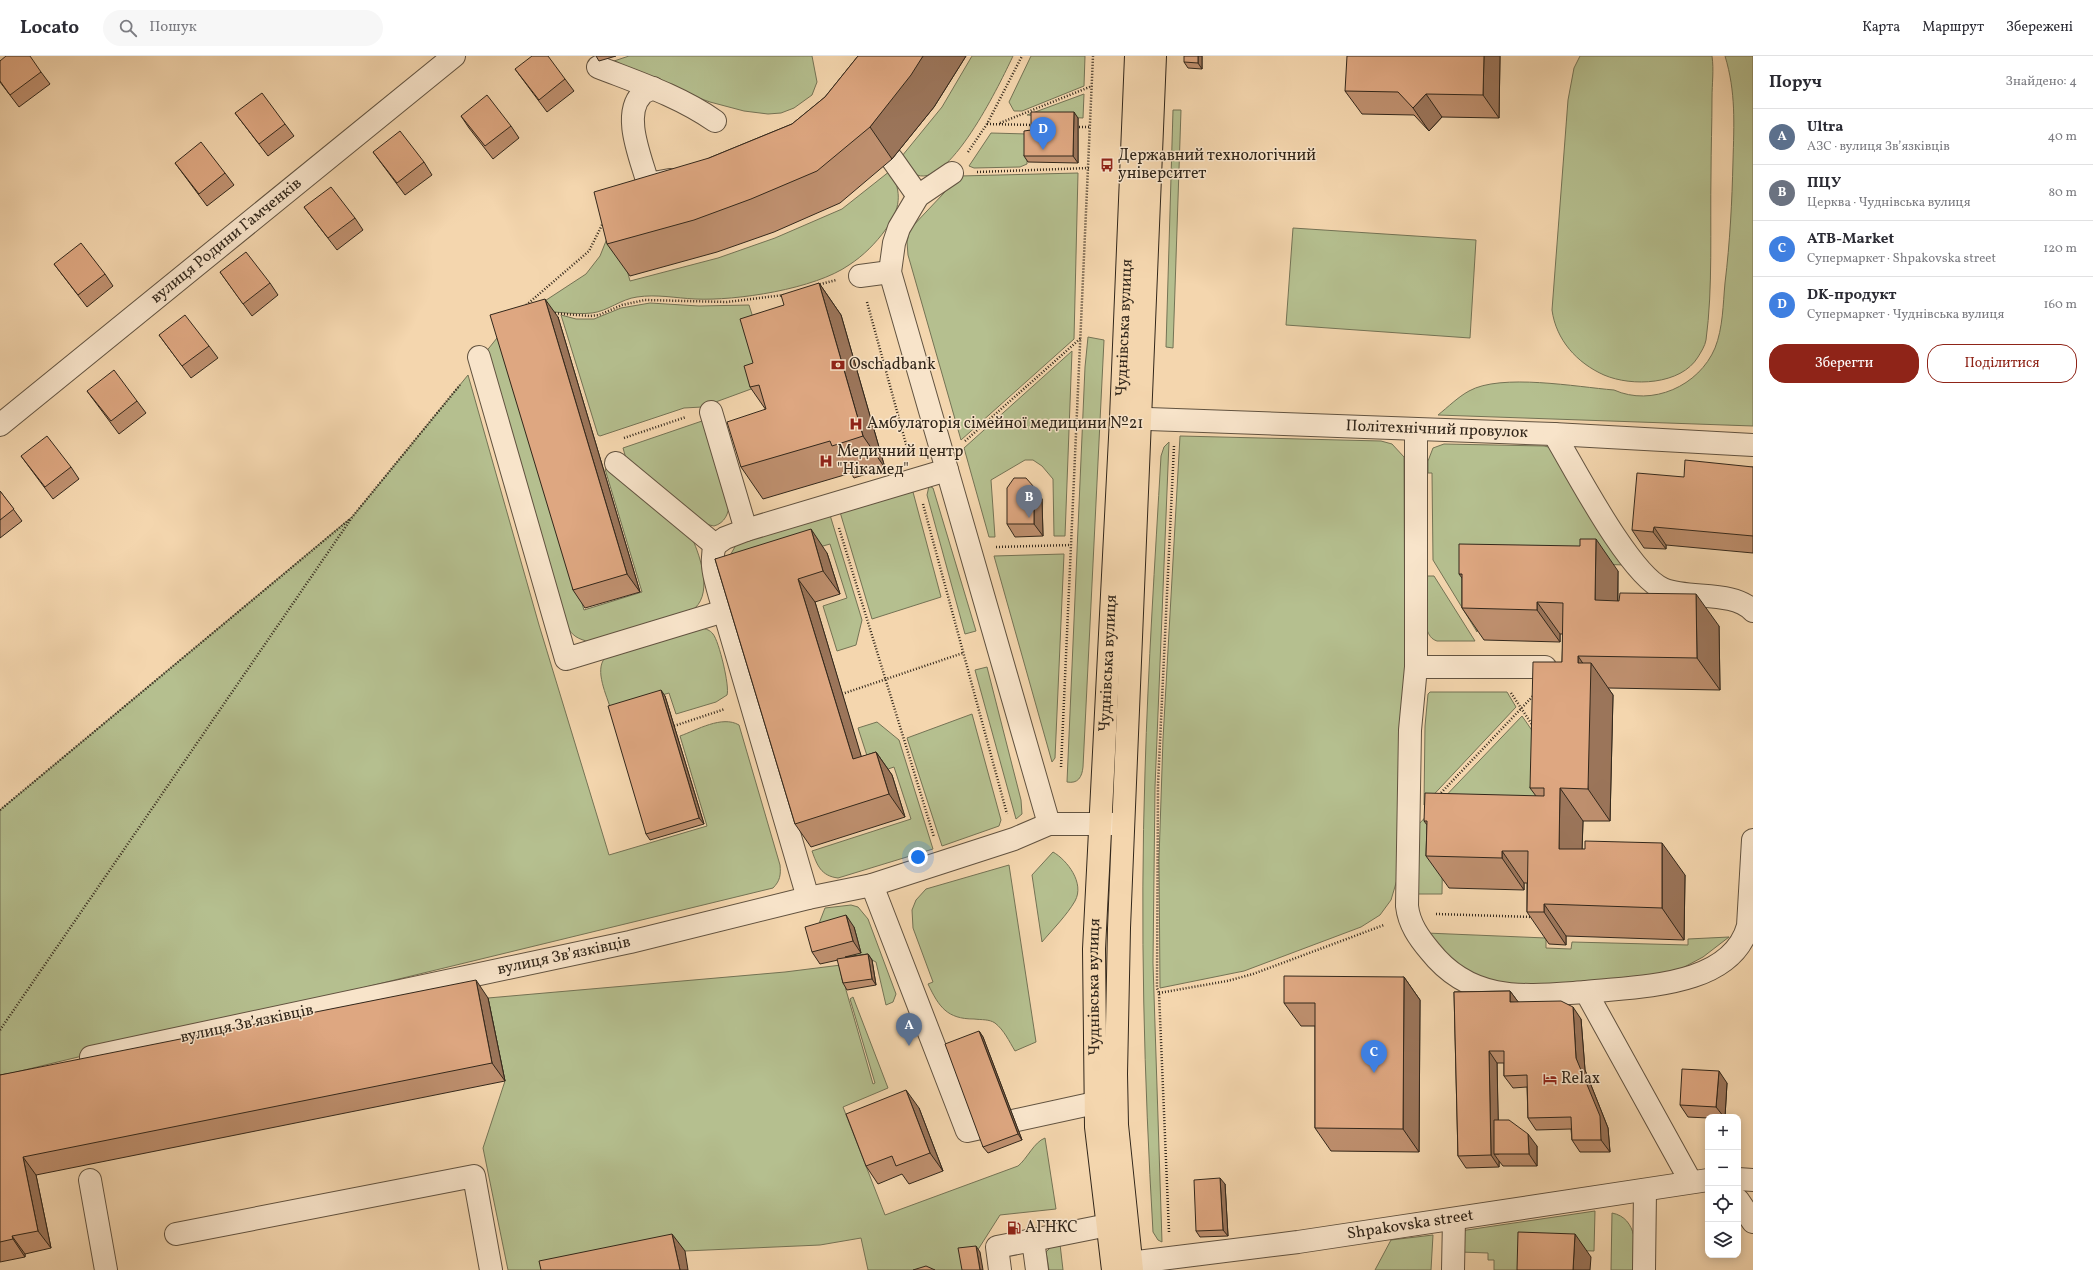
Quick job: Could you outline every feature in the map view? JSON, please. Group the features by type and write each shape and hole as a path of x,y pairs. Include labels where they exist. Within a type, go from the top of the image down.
{"main road":[{"name":"Чуднівська вулиця","path":"1122,1267 1116,1074 1123,824 1131,418 1136,56"},
{"name":"Чуднівська вулиця","path":"1122,1267 1108,1225 1095,1103 1094,949 1101,823 1131,418 1155,56"}],"street":[{"name":"вулиця Родини Гамченків","path":"0,425 454,56"},
{"path":"598,67 673,96 695,107 716,121"},
{"path":"652,88 642,94 633,114 632,128 648,184 691,174"},
{"path":"892,159 918,196"},
{"path":"955,169 918,196 899,228 894,243 890,272 1049,824"},
{"path":"860,276 890,272"},
{"path":"479,357 566,659 724,611"},
{"path":"711,412 746,530"},
{"name":"Політехнічний провулок","path":"1131,418 1416,430 1554,434 1753,445"},
{"path":"1416,430 1416,667 1410,730 1408,913 1418,937 1448,971 1474,986 1492,992 1528,996 1586,992 1677,982 1694,976 1732,954 1744,940 1748,926 1753,840"},
{"path":"1554,434 1625,551 1650,580 1662,589 1678,593 1739,602 1753,611"},
{"path":"616,463 715,545"},
{"path":"808,898 724,611 713,566 712,554 715,545 725,538 746,530 916,480 946,464"},
{"path":"1416,667 1545,667"},
{"name":"вулиця Звʼязківців","path":"70,1062 630,942 808,898 872,885 1014,839 1049,824 1123,824"},
{"path":"872,885 967,1130 1095,1103"},
{"path":"1586,992 1699,1181"},
{"path":"176,1234 474,1176 491,1270"},
{"path":"1741,1179 1753,1180"},
{"path":"90,1180 106,1270"},
{"name":"Shpakovska street","path":"1122,1267 1170,1257 1187,1257 1297,1235 1454,1219 1699,1181"},
{"path":"1644,1270 1645,1190"},
{"path":"1741,1204 1753,1222"},
{"path":"1453,1270 1454,1219"},
{"path":"1000,1270 997,1247 1108,1225"},
{"path":"1033,1240 1037,1270"}],"path":[{"path":"1022,56 987,124 955,169 972,172 1089,168"},
{"path":"1061,770 1093,56"},
{"path":"998,124 1092,86"},
{"path":"987,124 1036,125"},
{"path":"1075,127 1090,127"},
{"path":"527,312 519,311 589,251 606,217"},
{"path":"813,287 844,278 860,276 1007,817"},
{"path":"550,313 590,316 622,305 645,300 727,302 785,295"},
{"path":"946,464 1081,338"},
{"path":"0,1030 353,516 463,381"},
{"path":"616,463 610,443 686,417 711,412"},
{"path":"1170,1257 1159,993 1157,988 1158,784 1175,439"},
{"path":"832,505 884,680 942,862"},
{"path":"0,810 353,516"},
{"path":"970,547 1071,545"},
{"path":"842,694 963,653"},
{"path":"1494,667 1537,732"},
{"path":"1409,828 1536,693"},
{"path":"674,726 750,701"},
{"path":"1159,993 1227,981 1253,974 1383,925 1408,913 1540,917"}],"green space":[{"path":"629,56 812,56 817,82 812,95 794,108 781,113 768,114 744,111 710,102 605,64"},
{"path":"972,56 1013,56 985,111 954,155 939,170 923,176 910,170 902,156 942,107"},
{"path":"1031,56 1085,56 1084,86 1022,111 1014,111 1009,102"},
{"path":"1580,56 1712,56 1710,300 1706,340 1698,357 1690,366 1680,373 1668,378 1642,382 1628,381 1615,379 1594,370 1569,349 1563,341 1554,321 1552,310 1568,100 1574,68"},
{"path":"1725,56 1753,56 1753,426 1438,415 1469,391 1483,386 1500,383 1519,382 1560,384 1614,390 1629,395 1644,396 1658,394 1673,390 1686,382 1698,373 1708,361 1718,340 1721,324 1732,192 1734,108 1729,69"},
{"path":"1084,94 1083,118 1027,115"},
{"path":"1173,110 1181,110 1173,348 1166,347"},
{"path":"991,133 1028,134 1027,164 1020,167 974,168 969,166"},
{"path":"890,171 897,186 898,194 897,208 891,222 878,239 859,258 849,265 816,281 775,292 732,298 695,299 659,296 637,297 592,313 531,310 586,274 600,256 614,221 630,281 718,258 775,238 842,209"},
{"path":"1078,173 1074,339 961,440 908,255 907,242 910,229 960,176"},
{"path":"1293,228 1476,240 1470,338 1286,325"},
{"path":"650,303 699,306 749,305 762,346 762,385 702,407 684,408 600,436 598,435 561,315 576,319 594,319 621,308"},
{"path":"501,333 584,610 642,592 605,469 610,468 692,538 702,566 704,587 698,605 691,611 590,642 576,637 571,632 567,626 485,353"},
{"path":"1088,337 1104,340 1083,767 1082,774 1077,781 1067,782 1085,367"},
{"path":"1072,351 1065,536 1054,536 1053,479 1042,466 1033,460 1025,460 991,480 995,537 989,537 964,448"},
{"path":"468,375 539,625 609,855 707,826 680,736 710,724 732,722 739,725 780,865 780,875 777,883 773,888 0,1076 0,810 353,516"},
{"path":"705,420 729,503 726,517 721,523 714,526 705,524 627,462 623,448"},
{"path":"1180,436 1381,441 1392,444 1404,457 1405,699 1399,873 1391,900 1380,915 1361,927 1244,971 1160,988 1159,859 1163,739"},
{"path":"1169,442 1155,787 1153,963 1162,1242 1158,1240 1153,1232 1145,1060 1143,887 1148,693 1161,456 1164,447"},
{"path":"1444,444 1544,446 1553,448 1625,565 1595,564 1478,572 1477,632 1433,560 1432,473 1428,473 1428,461 1433,448"},
{"path":"929,486 933,488 976,631 965,634 927,495"},
{"path":"908,490 913,492 941,597 872,619 840,512"},
{"path":"830,515 862,620 856,645 837,651 823,606 847,598 830,544 754,566 728,559 736,545 743,541"},
{"path":"1064,554 1055,758 1052,762 994,556"},
{"path":"1427,576 1434,576 1475,641 1437,641 1430,637 1427,630"},
{"path":"702,628 712,633 718,645 727,683 727,695 716,702 676,714 669,693 611,710 604,691 601,676 602,663 605,658"},
{"path":"987,667 1021,800 1022,814 1016,819 975,670"},
{"path":"1430,692 1507,692 1516,707 1424,805 1425,726 1428,694"},
{"path":"972,714 1001,820 999,826 942,846 907,738"},
{"path":"1522,716 1540,742 1547,824 1443,822 1442,894 1418,894 1417,826"},
{"path":"877,722 899,740 933,849 838,878 832,877 820,869 812,851 911,819 894,767 873,774 858,728"},
{"path":"1053,852 1064,860 1069,866 1076,880 1078,894 1075,901 1060,922 1042,942 1032,875"},
{"path":"1009,865 1036,1042 1015,1051 1004,1032 995,1023 988,1020 957,1017 950,1014 940,1005 928,984 933,982 913,928 912,910 916,900 926,889"},
{"path":"851,905 858,907 868,919 896,994 893,1002 886,1005 876,962 872,960 842,965 846,990 873,1084 875,1083 850,999 853,997 888,1088 843,1107 885,1215 1018,1166 1037,1143 1045,1138 1056,1209 1000,1215 965,1270 868,1270 861,1238 820,1245 685,1251 594,1270 508,1270 483,1148 505,1081 488,998 785,972 841,965 840,959 813,939 825,908"},
{"path":"1426,933 1546,938 1546,948 1571,949 1572,942 1688,945 1688,939 1729,937 1703,957 1675,972 1522,989 1468,977"},
{"path":"1595,1211 1594,1251 1528,1249 1526,1270 1494,1270 1494,1260 1488,1260 1488,1253 1460,1252 1460,1231"},
{"path":"1612,1213 1627,1221 1631,1228 1635,1244 1636,1270 1611,1270"},
{"path":"1433,1235 1431,1270 1375,1270 1391,1240"},
{"path":"1060,1244 1063,1270 1049,1270 1046,1252 1053,1245"}],"building":[{"path":"6,56 30,56 41,72 10,95 0,81 0,61"},
{"path":"532,56 548,56 565,79 539,100 515,69"},
{"path":"858,56 923,56 911,75 870,127 817,171 751,199 694,220 607,244 594,192 709,158 792,124 825,97"},
{"path":"1184,56 1198,56 1198,63 1184,62"},
{"path":"1347,56 1484,56 1483,95 1426,94 1413,108 1398,92 1345,91"},
{"path":"262,93 285,124 259,144 235,113"},
{"path":"487,95 511,126 485,146 461,116"},
{"path":"1031,112 1074,112 1073,156 1024,156 1024,131 1031,130"},
{"path":"400,131 424,162 397,183 373,152"},
{"path":"201,142 225,173 199,194 175,163"},
{"path":"331,187 355,218 328,238 304,207"},
{"path":"81,243 105,274 78,295 54,264"},
{"path":"246,252 270,283 243,304 220,272"},
{"path":"819,283 863,436 832,446 830,441 741,467 727,422 766,409 759,385 750,387 744,366 753,363 740,319 784,305 781,295"},
{"path":"545,299 627,574 573,590 490,315"},
{"path":"185,315 209,346 182,366 159,335"},
{"path":"114,370 137,401 111,421 87,391"},
{"path":"47,436 71,467 45,487 21,456"},
{"path":"1685,460 1753,467 1753,536 1654,527 1653,532 1632,530 1637,473 1684,477"},
{"path":"1014,478 1026,478 1034,487 1034,524 1007,524 1007,488"},
{"path":"0,491 14,509 0,520"},
{"path":"811,529 823,571 798,579 853,759 876,752 889,794 795,824 715,559"},
{"path":"1580,539 1596,539 1595,600 1619,601 1620,593 1696,594 1697,658 1578,656 1578,663 1591,663 1588,789 1560,788 1559,849 1585,849 1585,841 1662,843 1662,908 1544,904 1544,912 1527,912 1528,851 1502,851 1502,858 1426,856 1427,821 1424,821 1425,793 1544,796 1544,788 1530,788 1533,662 1562,662 1563,603 1537,602 1537,610 1462,608 1462,574 1459,574 1459,544 1580,546"},
{"path":"661,690 699,818 646,834 608,706"},
{"path":"846,915 853,941 812,952 805,927"},
{"path":"868,954 872,979 843,983 837,959"},
{"path":"1284,976 1404,977 1403,1129 1315,1128 1315,1003 1284,1003"},
{"path":"476,980 492,1063 23,1157 38,1231 12,1236 13,1239 0,1242 0,1075"},
{"name":"Relax","path":"1510,991 1510,1002 1561,1001 1573,1007 1576,1058 1600,1116 1601,1140 1572,1140 1571,1117 1528,1118 1527,1075 1504,1076 1504,1051 1489,1051 1491,1155 1458,1156 1454,992"},
{"path":"979,1031 1018,1134 983,1147 945,1044"},
{"path":"1682,1069 1719,1071 1716,1107 1680,1105"},
{"path":"906,1090 930,1153 896,1166 892,1156 866,1166 846,1114"},
{"path":"1494,1120 1509,1120 1528,1134 1529,1154 1494,1154"},
{"path":"1220,1178 1223,1230 1196,1231 1194,1180"},
{"path":"1518,1232 1575,1234 1573,1270 1517,1270"},
{"path":"672,1234 680,1270 541,1270 539,1261"},
{"path":"976,1246 980,1270 962,1270 958,1248"},
{"path":"926,1266 935,1270 913,1270"}],"place":[{"name":"DK-продукт","path":"1043,150"},
{"name":"Державний технологiчний університет","path":"1107,165"},
{"name":"Oschadbank","path":"838,365"},
{"name":"Амбулаторія сімейної медицини №21","path":"856,424"},
{"name":"Медичний центр \"Нікамед\"","path":"826,461"},
{"name":"ПЦУ","path":"1029,518"},
{"name":"Ultra","path":"909,1046"},
{"name":"ATB-Market","path":"1374,1073"},
{"name":"Relax","path":"1550,1079"},
{"name":"АГНКС","path":"1014,1228"}]}
